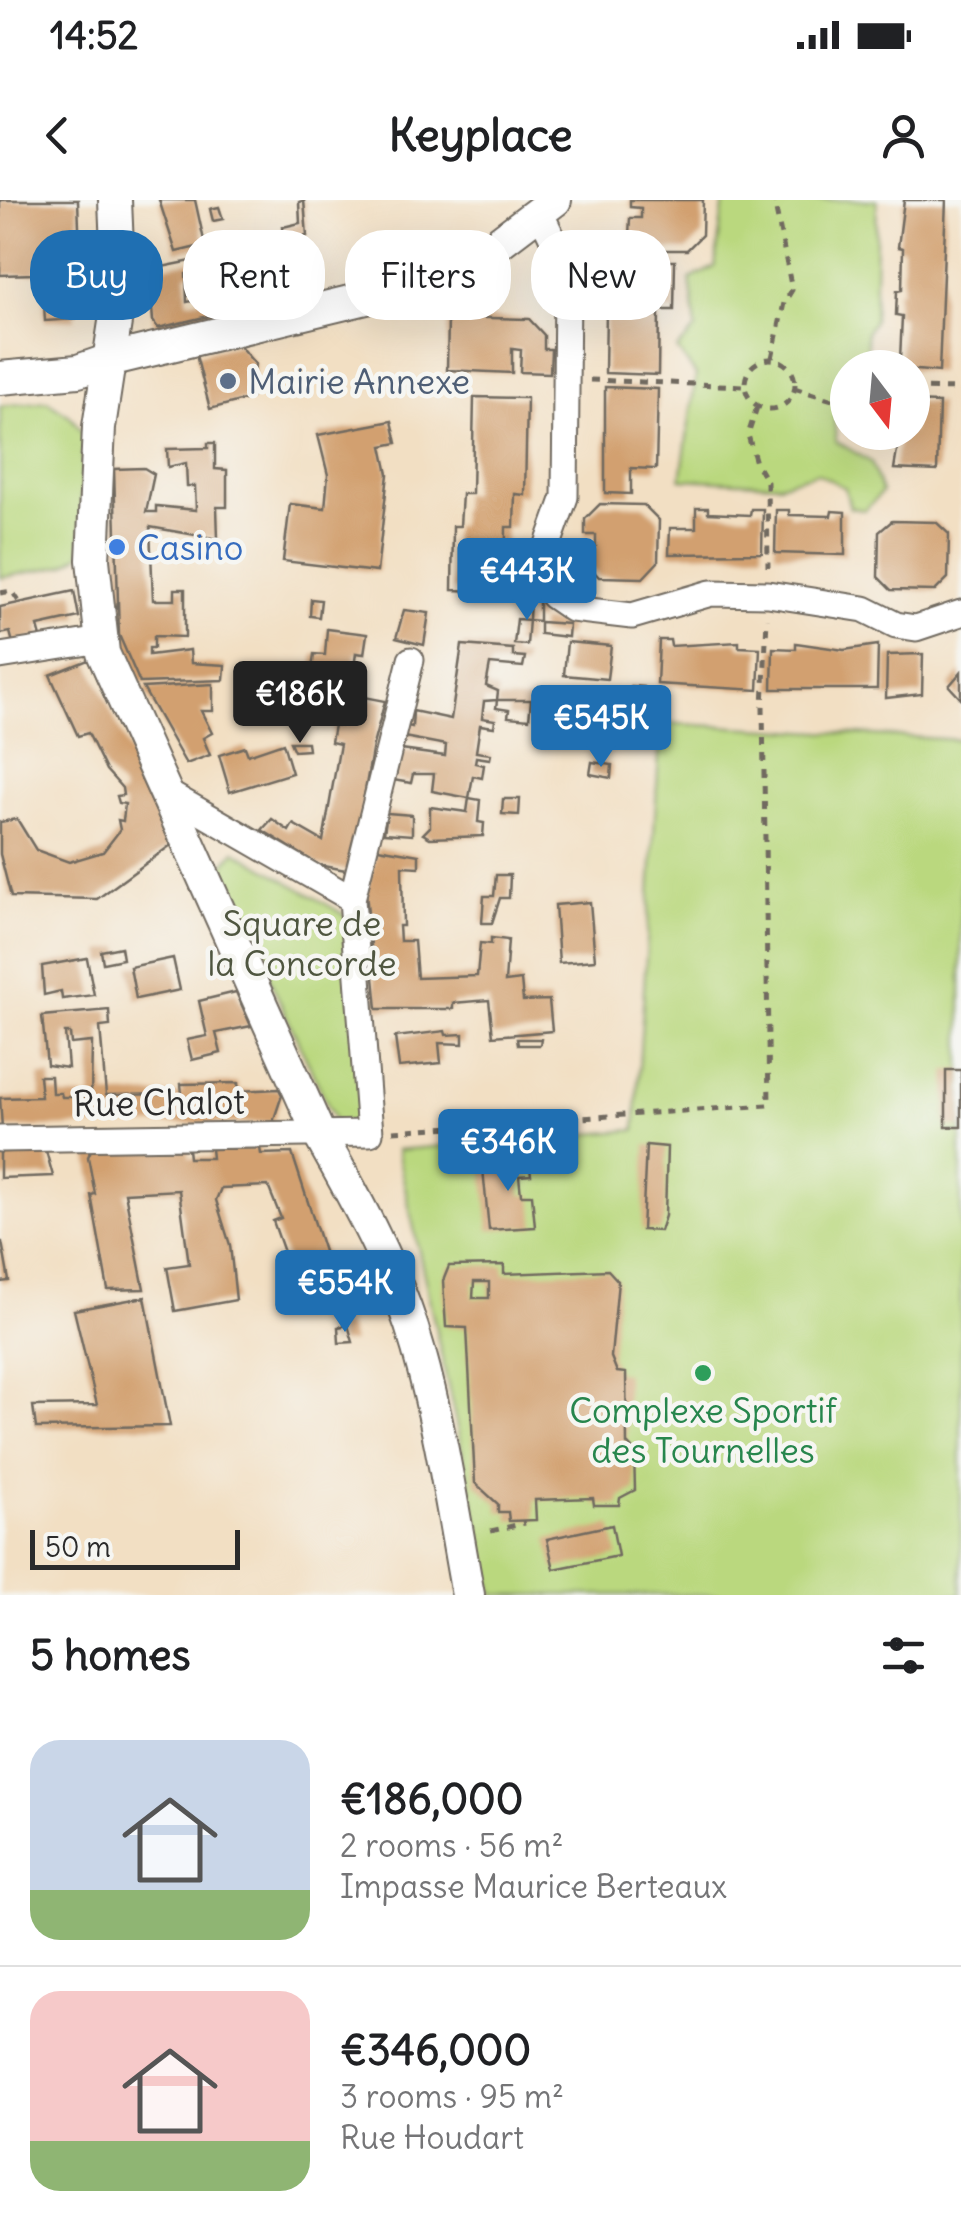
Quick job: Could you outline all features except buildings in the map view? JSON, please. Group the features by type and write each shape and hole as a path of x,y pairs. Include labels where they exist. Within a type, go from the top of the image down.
{"street":[{"path":"115,200 119,296 98,446 93,560 101,640 319,1134 357,1201 418,1344 436,1417 468,1595"},
{"path":"0,378 78,371 112,359 416,286 481,256 547,206 563,260 567,380 565,496 545,553 542,577 553,596 572,609 632,616 711,593 768,594 864,609 896,625 916,628 961,613"},
{"path":"0,656 101,640"},
{"path":"319,1134 370,1133 352,899 411,660"},
{"path":"166,792 352,899"},
{"name":"Rue Chalot","path":"0,1139 319,1134"}],"path":[{"path":"772,358 784,303 792,290 774,200"},
{"path":"762,358 772,358 796,376 785,406 768,410 758,407 744,386 747,371 762,358"},
{"path":"567,380 744,386"},
{"path":"794,388 830,399"},
{"path":"930,388 961,389"},
{"path":"370,1133 769,1105 763,707 767,482 748,435 758,407"},
{"path":"0,594 12,592 20,603"},
{"path":"491,1531 525,1524"}],"green space":[{"path":"724,200 877,200 874,320 866,333 868,350 830,350 830,450 851,450 871,462 882,492 865,510 850,508 845,488 817,473 779,484 681,479 696,375 677,349 696,329 690,279 715,267"},
{"path":"47,401 70,416 83,434 81,554 65,565 0,578 0,406"},
{"name":"Complexe Sportif des Tournelles","path":"661,723 961,740 961,1595 493,1595 397,1150 635,1130"},
{"name":"Square de la Concorde","path":"235,851 345,915 365,1125 336,1123 219,870"}],"place":[{"name":"Mairie Annexe","path":"228,381"},
{"name":"Casino","path":"117,547"},
{"name":"Complexe Sportif des Tournelles","path":"703,1373"}]}
